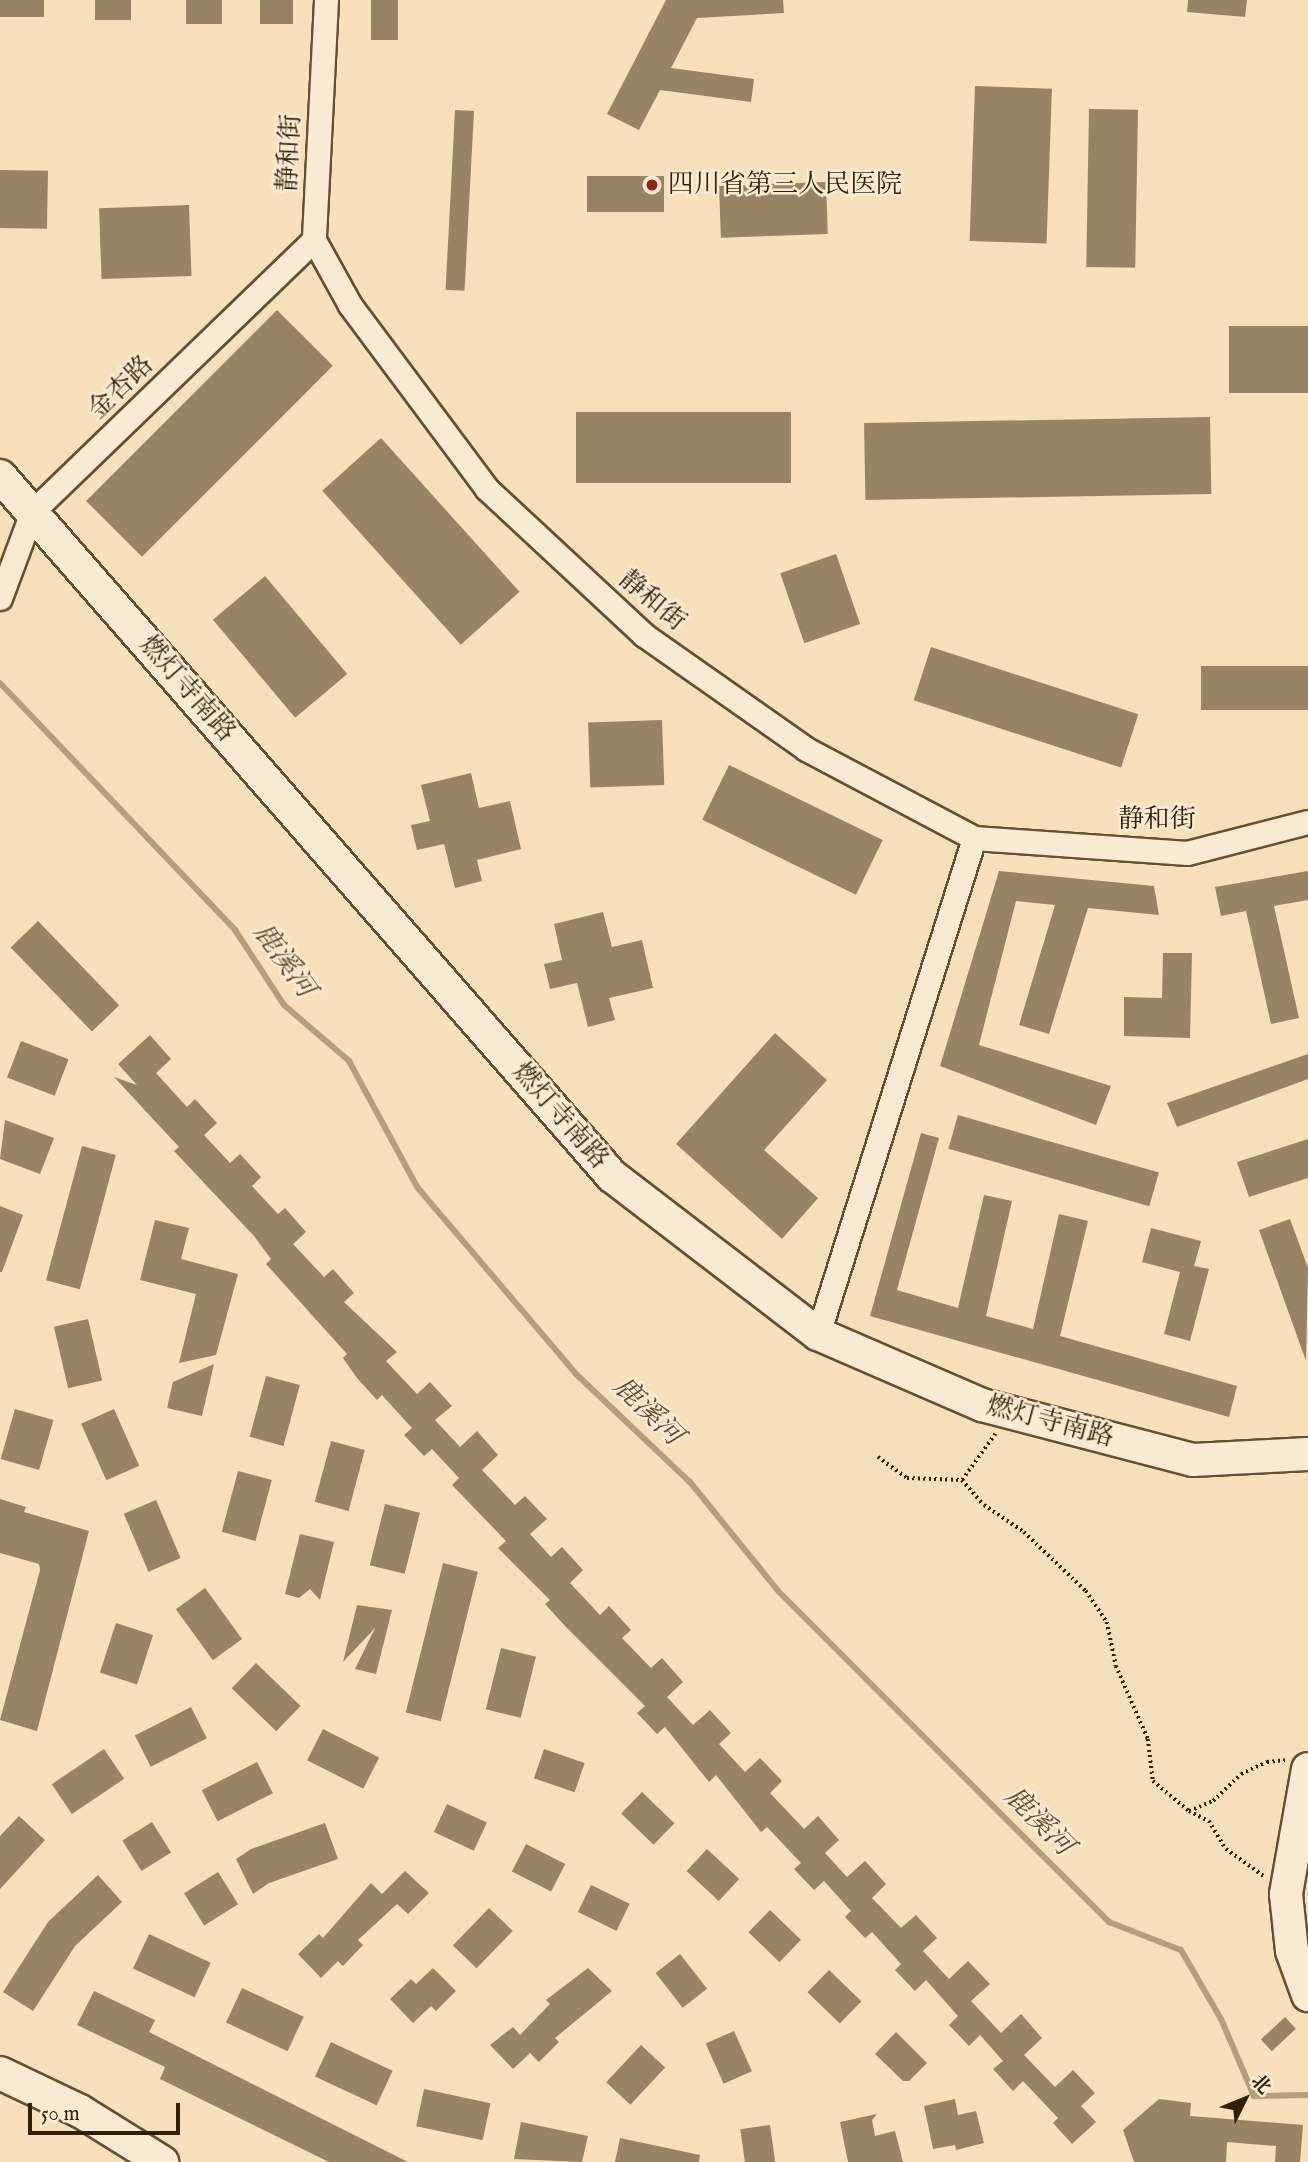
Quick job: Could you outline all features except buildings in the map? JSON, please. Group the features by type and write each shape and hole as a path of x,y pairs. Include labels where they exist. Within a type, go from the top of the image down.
{"street":[{"name":"静和街","path":"326,0 314,240 350,304 487,489 644,635 806,748 974,838 1187,853 1308,822"},
{"name":"金杏路","path":"0,598 32,512 314,240"},
{"name":"燃灯寺南路","path":"0,476 612,1176 818,1334 1005,1411 1193,1460 1308,1454"},
{"path":"818,1334 974,838"},
{"path":"1303,1778 1287,1891 1293,1951 1308,1995"},
{"path":"0,2073 80,2111 162,2162"}],"path":[{"path":"962,1480 989,1448 1005,1411"},
{"path":"878,1457 907,1478 962,1480 984,1505 1024,1532 1086,1591 1107,1622 1116,1666 1148,1739 1153,1781 1189,1811 1209,1821 1226,1849 1287,1891"},
{"path":"1189,1811 1213,1801 1241,1774 1267,1762 1303,1778"}],"waterway":[{"name":"鹿溪河","path":"0,683 235,930 284,1005 349,1061 417,1187 576,1374 690,1482 779,1592 1109,1922 1181,1950 1221,2019 1254,2096 1308,2095"}],"place":[{"name":"四川省第三人民医院","path":"652,185"}]}
